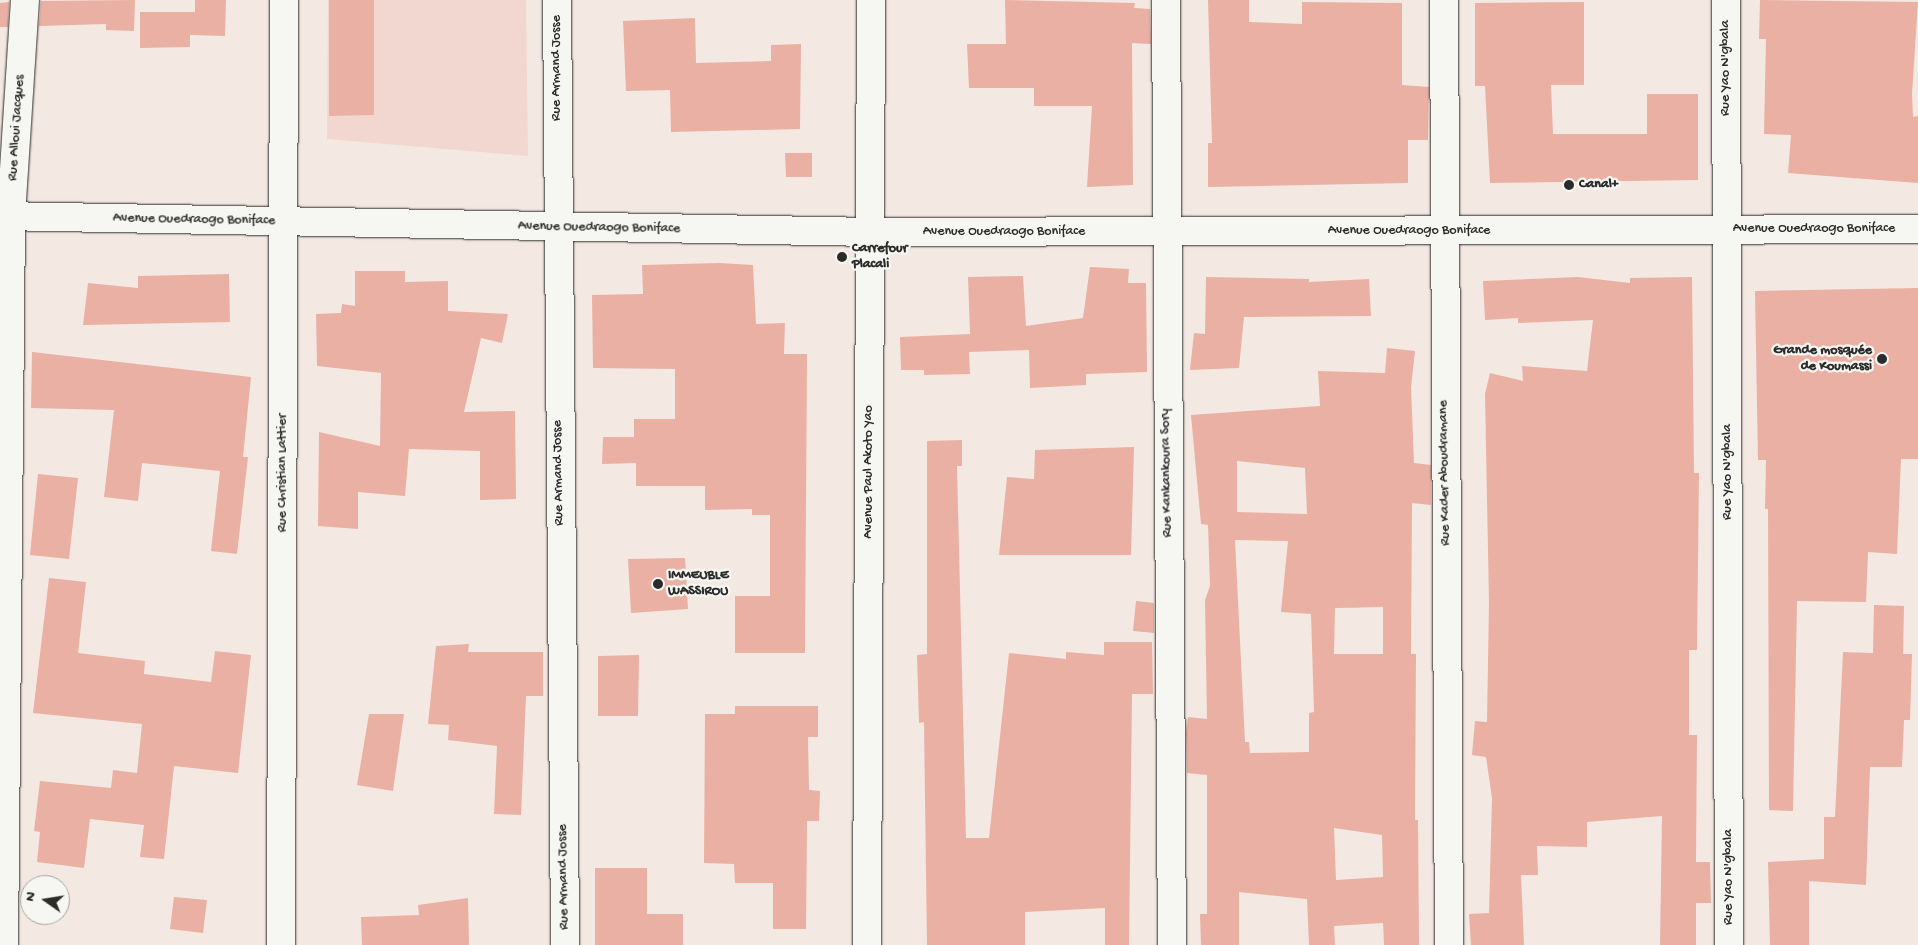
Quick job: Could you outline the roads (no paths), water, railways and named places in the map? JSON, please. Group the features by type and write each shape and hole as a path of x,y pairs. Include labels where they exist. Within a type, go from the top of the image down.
{"street":[{"name":"Rue Alloui Jacques","path":"4,945 6,216 25,0"},
{"name":"Rue Christian Lattier","path":"281,945 284,0"},
{"name":"Rue Armand Josse","path":"557,0 556,227 565,945"},
{"name":"Avenue Paul Akoto Yao","path":"866,945 871,0"},
{"name":"Rue Kankankoura Sory","path":"1166,0 1164,231 1172,945"},
{"name":"Rue Kader Aboudramane","path":"1444,0 1442,231 1449,945"},
{"name":"Rue Yao N'gbala","path":"1726,0 1729,945"},
{"name":"Avenue Ouedraogo Boniface","path":"6,216 869,232 1918,229"}],"place":[{"name":"Canal+","path":"1569,185"},
{"name":"Carrefour Placali","path":"842,257"},
{"name":"Grande mosquée de Koumassi","path":"1882,359"},
{"name":"IMMEUBLE WASSIROU","path":"658,584"}]}
